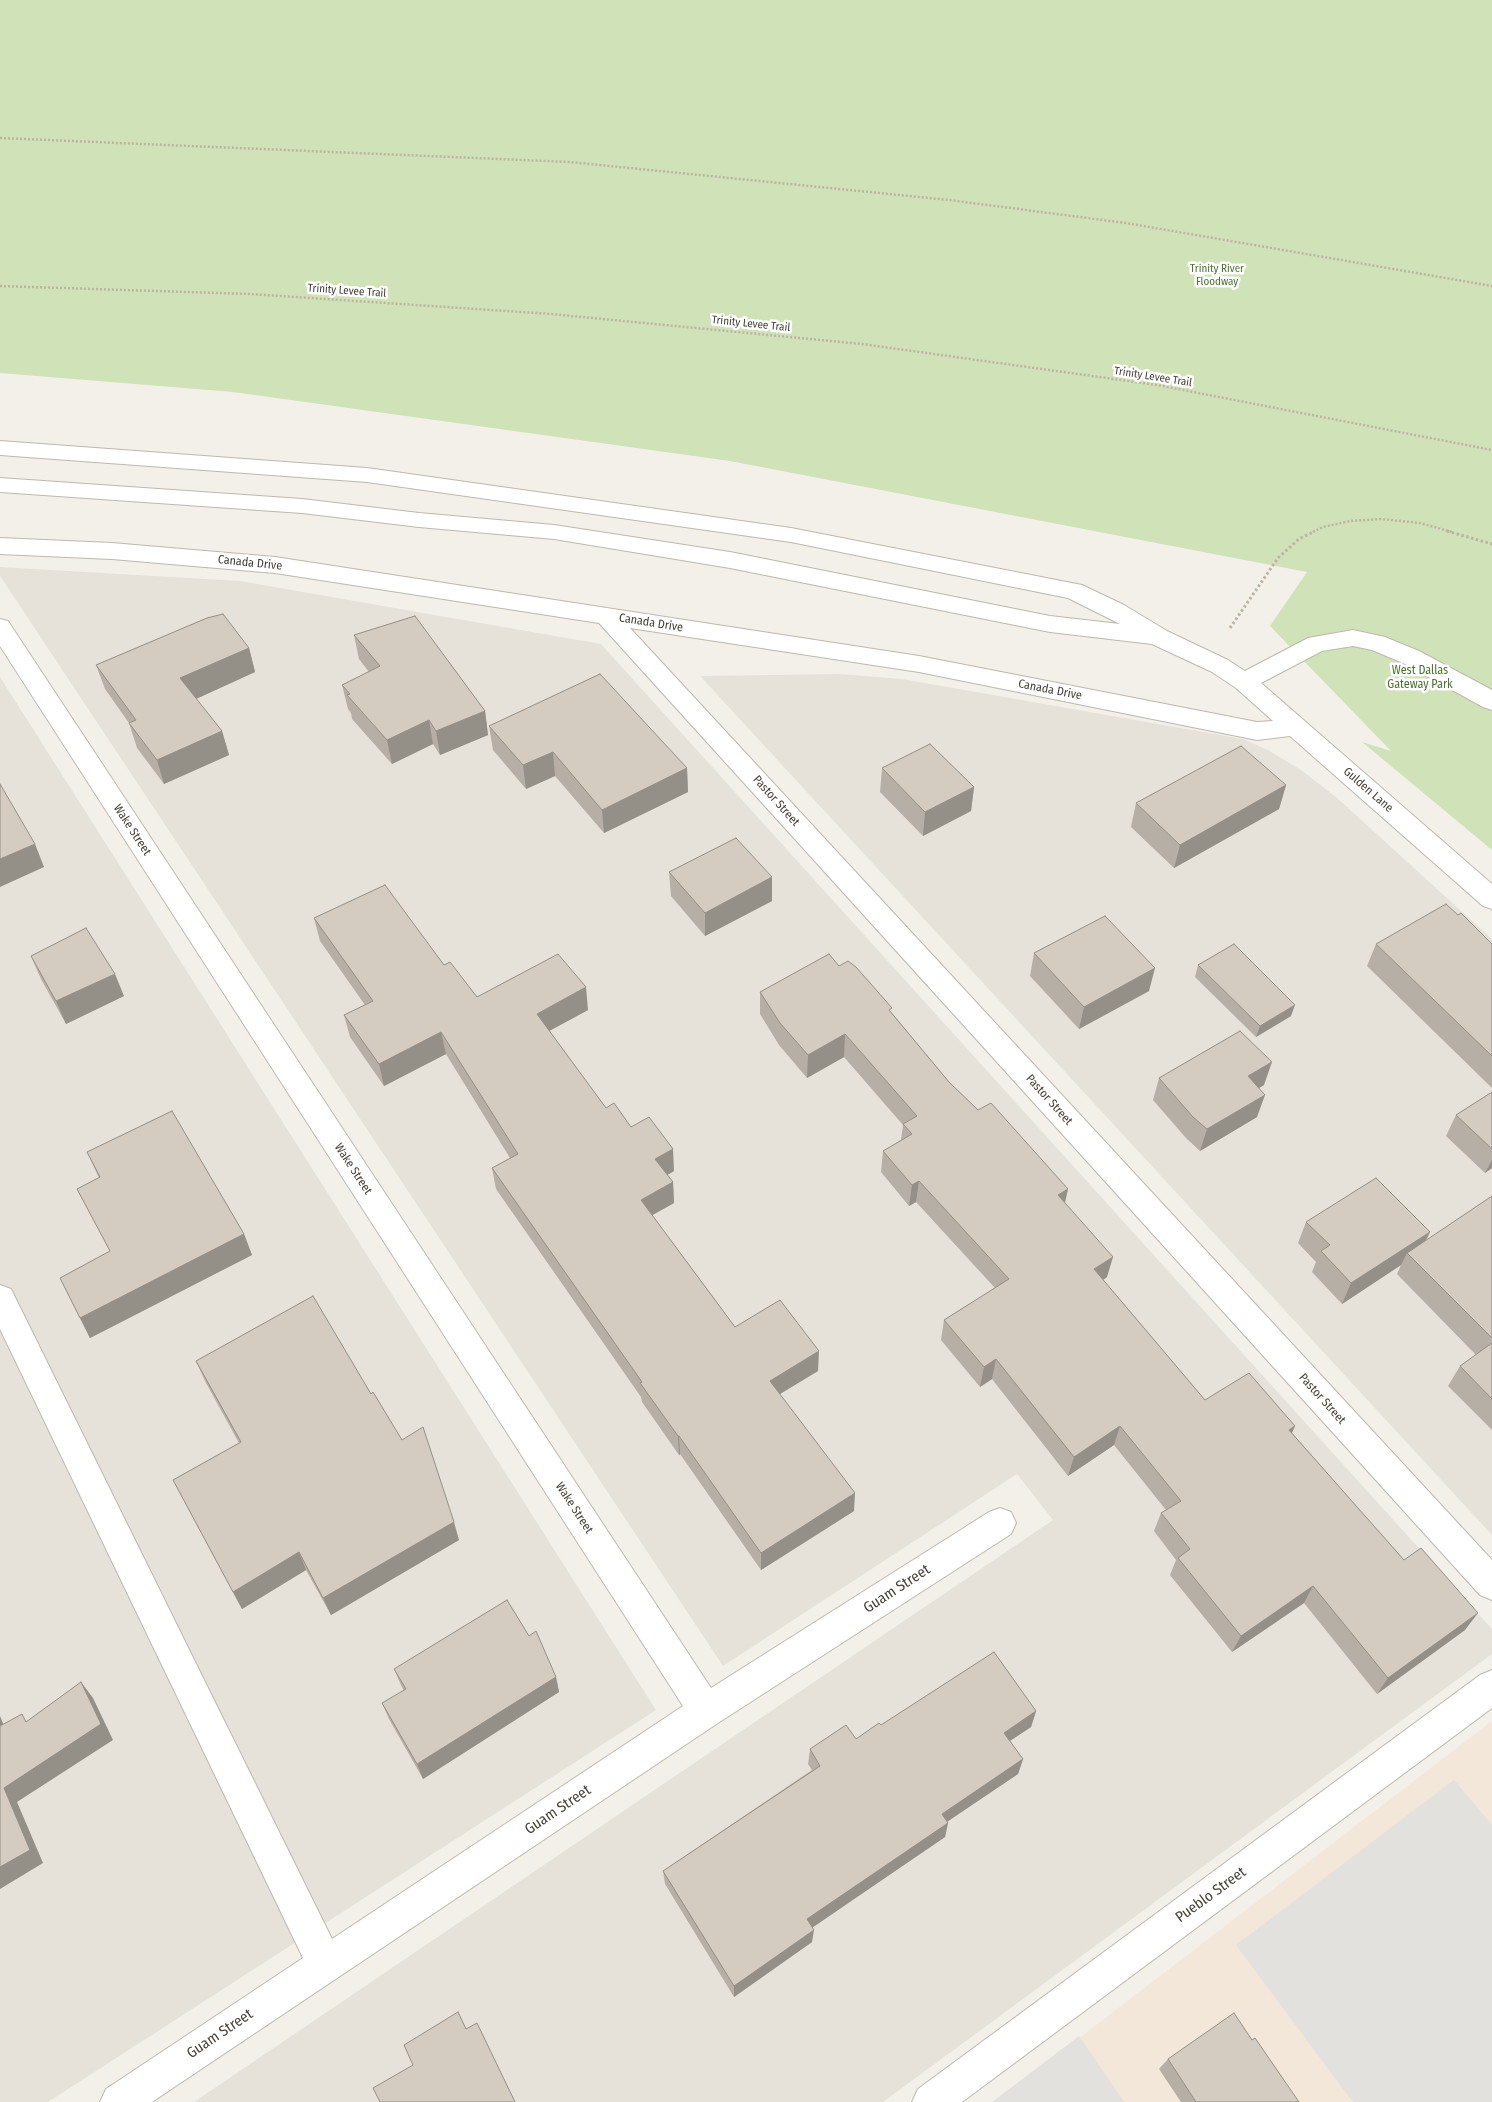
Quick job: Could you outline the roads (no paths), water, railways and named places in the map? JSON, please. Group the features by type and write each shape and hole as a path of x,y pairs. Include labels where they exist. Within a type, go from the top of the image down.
{"street":[{"path":"0,448 367,475 791,535 1074,591 1116,611 1159,637 1207,658 1244,682 1316,644 1353,638 1377,643 1411,657 1492,702"},
{"path":"0,485 302,506 419,520 554,532 730,560 1050,624 1159,637"},
{"name":"Canada Drive","path":"0,546 112,551 275,565 919,664 1257,731 1296,727"},
{"name":"Pastor Street","path":"606,616 1492,1584"},
{"name":"Wake Street","path":"0,627 706,1711"},
{"name":"Gulden Lane","path":"1244,682 1492,899"},
{"path":"0,1298 325,1964"},
{"name":"Guam Street","path":"118,2102 706,1711 1000,1523"},
{"name":"Pueblo Street","path":"931,2102 1492,1687"}],"park label":[{"name":"Trinity River Floodway","path":"1217,275"},
{"name":"West Dallas Gateway Park","path":"1420,678"}]}
